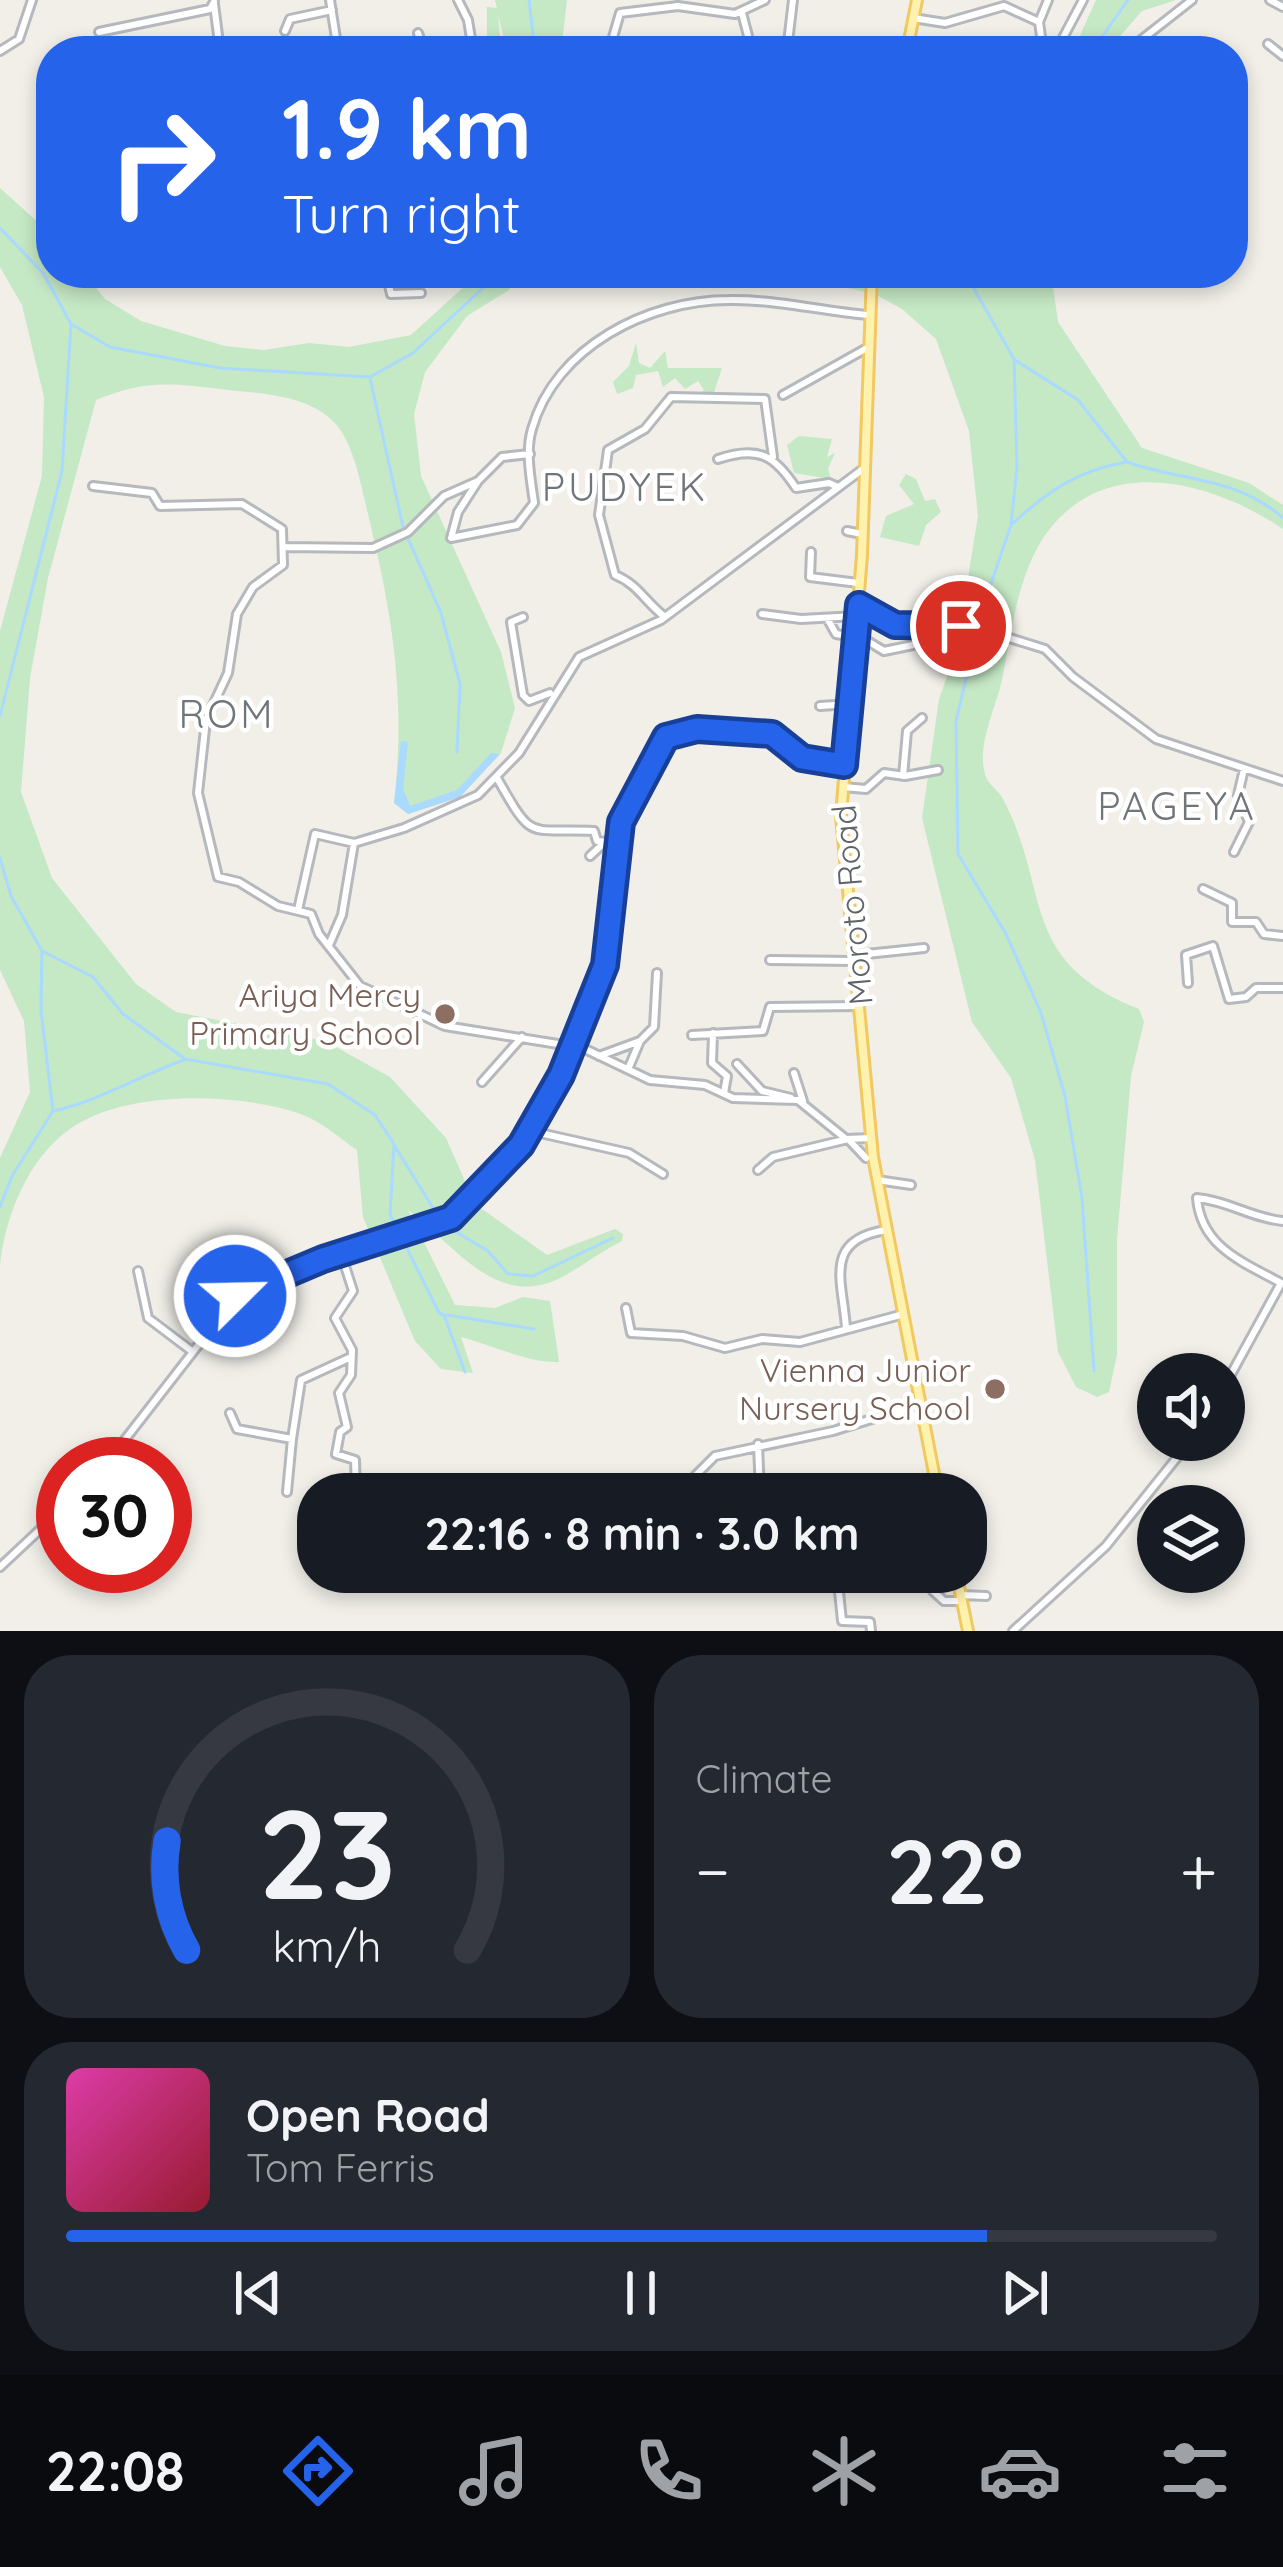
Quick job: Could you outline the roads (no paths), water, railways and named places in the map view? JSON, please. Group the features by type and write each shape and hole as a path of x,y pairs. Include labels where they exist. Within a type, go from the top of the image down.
{"main road":[{"path":"910,36 917,0"},
{"name":"Moroto Road","path":"871,288 860,584 843,787 871,1138 914,1390 934,1473"},
{"path":"961,1593 968,1631"}],"street":[{"path":"0,50 19,39 32,0"},
{"path":"311,0 314,13"},
{"path":"330,0 336,36"},
{"path":"458,0 471,36"},
{"path":"742,13 753,1 765,0"},
{"path":"789,36 794,0"},
{"path":"1041,36 1039,22 1048,0"},
{"path":"1064,36 1083,0"},
{"path":"1146,36 1192,0"},
{"path":"1270,0 1283,7"},
{"path":"99,32 209,10 214,1"},
{"path":"214,1 218,36"},
{"path":"613,36 620,13 678,6 742,13"},
{"path":"913,18 945,22 999,6 1039,22"},
{"path":"285,31 290,19 332,10"},
{"path":"742,13 748,36"},
{"path":"1268,44 1283,56"},
{"path":"390,288 391,294 421,293"},
{"path":"528,458 502,457 478,481 458,512 451,538 517,525 533,503 528,458 533,425 572,359 616,328 682,307 733,299 868,315"},
{"path":"783,395 867,348"},
{"path":"665,617 644,602 633,583 616,574 599,515 608,450 645,429 671,397 765,399 773,458 796,488 829,483 838,488"},
{"path":"718,459 773,458"},
{"path":"298,910 314,835 354,843 471,799 497,778 584,652 665,617 863,470"},
{"path":"284,547 373,548 406,534 444,496 478,481"},
{"path":"93,485 152,493 160,506 205,501 251,507 278,523 284,547 281,569 253,587 235,619 229,671 206,721 198,785 218,877 314,917 329,945 368,993 395,999 445,1026 572,1047 629,1067 650,1080 705,1085 743,1100 794,1100"},
{"path":"847,531 862,534"},
{"path":"811,552 810,577 860,584"},
{"path":"762,614 827,618 858,610 895,625 983,628 1046,649 1073,677 1156,739 1283,781"},
{"path":"523,617 511,619 512,645 529,701 540,717"},
{"path":"827,618 836,634 855,636 887,652 913,645"},
{"path":"529,701 553,691"},
{"path":"820,706 850,704"},
{"path":"903,776 907,731 922,718"},
{"path":"127,1437 238,1294 451,1218 532,1131 605,965 619,843 633,791 661,742 672,733 772,734 802,758 844,765"},
{"path":"1234,852 1249,822 1238,795 1244,769"},
{"path":"843,787 866,789 884,773 903,776 938,770"},
{"path":"497,778 520,821 550,835 594,831 596,840 619,843"},
{"path":"329,945 342,915 354,843"},
{"path":"590,856 604,843"},
{"path":"1203,889 1232,903 1232,922 1256,922 1264,934 1283,936"},
{"path":"1187,983 1186,955 1214,946 1228,999 1246,998 1256,988 1283,988"},
{"path":"770,960 857,958 924,948"},
{"path":"629,1067 640,1041 654,1027 657,973"},
{"path":"692,1035 765,1030 770,1007 862,1007"},
{"path":"713,1033 711,1060 727,1076 724,1093"},
{"path":"482,1082 522,1037"},
{"path":"598,1057 640,1041"},
{"path":"737,1064 762,1091 805,1104 866,1158"},
{"path":"794,1073 805,1104"},
{"path":"532,1131 629,1153 663,1174"},
{"path":"758,1170 773,1156 871,1138"},
{"path":"877,1180 911,1185"},
{"path":"1243,1353 1282,1282 1220,1248 1199,1216 1197,1198 1234,1202 1250,1214 1283,1221"},
{"path":"846,1328 839,1277 848,1248 859,1234 886,1230"},
{"path":"353,1251 345,1266 351,1298 334,1318 352,1347 350,1376 339,1393 347,1427 340,1432 336,1454 355,1460 355,1473"},
{"path":"138,1270 148,1318 193,1352"},
{"path":"626,1308 631,1333 683,1336 725,1348 769,1339 800,1342 900,1315"},
{"path":"287,1492 302,1380 349,1358"},
{"path":"694,1473 704,1461 758,1444 921,1410"},
{"path":"230,1413 237,1429 292,1439"},
{"path":"758,1444 759,1473"},
{"path":"1013,1631 1106,1546 1174,1461"},
{"path":"0,1567 36,1533"},
{"path":"839,1593 842,1621 870,1622 871,1631"},
{"path":"935,1593 944,1601 986,1597"}],"water":[{"path":"401,741 408,742 403,789 410,806 457,790 491,753 500,754 460,797 408,814 394,803"}],"waterway":[{"path":"529,0 533,36"},
{"path":"1103,36 1128,0"},
{"path":"0,228 36,266"},
{"path":"51,288 71,324 110,347 220,368 370,377 413,353 483,288"},
{"path":"974,288 1014,359 1017,467 1011,525 983,607 956,721 958,854 1006,934 1041,1013 1065,1096 1082,1198 1094,1371"},
{"path":"0,716 62,471 71,324"},
{"path":"1015,360 1078,400 1127,462 1228,487 1283,518"},
{"path":"370,378 403,527 441,613 460,684 457,752"},
{"path":"1011,525 1064,484 1126,462"},
{"path":"0,858 11,896 42,951 41,1010 53,1111 12,1176 0,1207"},
{"path":"42,951 93,977 123,1014 185,1059 328,1084 375,1115 394,1144 390,1214 444,1315 465,1372"},
{"path":"54,1111 184,1060"},
{"path":"394,1145 443,1224 488,1251 508,1274 533,1276 613,1238"},
{"path":"447,1315 534,1329"}],"place":[{"name":"Ariya Mercy Primary School","path":"445,1014"},
{"name":"Vienna Junior Nursery School","path":"995,1389"}],"district":[{"name":"PUDYEK","path":"625,487"},
{"name":"ROM","path":"227,714"},
{"name":"PAGEYA","path":"1177,806"}]}
